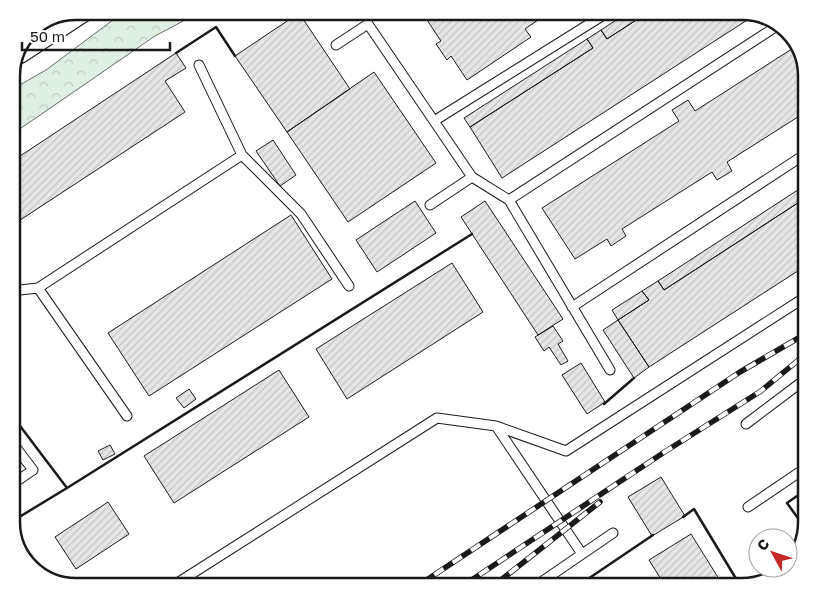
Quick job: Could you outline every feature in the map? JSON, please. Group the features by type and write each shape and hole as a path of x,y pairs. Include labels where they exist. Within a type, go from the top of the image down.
{"street":[{"path":"26,50 72,20"}],"lane":[{"path":"434,121 596,20"},
{"path":"336,45 368,24 472,177 509,200 610,370"},
{"path":"509,200 772,29"},
{"path":"199,65 242,155 302,214 349,286"},
{"path":"20,290 38,288 242,155"},
{"path":"572,306 798,159"},
{"path":"430,205 472,177"},
{"path":"38,288 127,416"},
{"path":"185,578 437,418 496,426 566,451 798,302"},
{"path":"746,424 798,385"},
{"path":"496,426 582,554"},
{"path":"20,453 33,470 20,479"},
{"path":"748,508 798,473"},
{"path":"547,578 614,533"}],"green space":[{"path":"113,20 185,20 155,36 20,129 20,85 46,70"}],"building":[{"path":"289,20 304,20 350,89 287,132 235,56"},
{"path":"427,20 538,20 525,29 531,37 467,80 451,56 447,60 436,44 441,41"},
{"path":"616,20 636,20 607,39 601,30"},
{"path":"636,20 747,20 502,178 470,127 593,48 587,39 601,30 607,39"},
{"path":"587,39 593,48 470,127 464,118"},
{"path":"791,49 798,69 798,117 727,162 732,171 717,180 712,172 622,229 626,236 611,246 607,239 575,259 542,208 679,121 672,110 688,100 695,111"},
{"path":"176,53 186,68 165,81 185,112 20,220 20,156"},
{"path":"374,72 436,163 348,222 287,132"},
{"path":"273,140 296,175 280,186 256,151"},
{"path":"798,190 798,203 664,290 658,281"},
{"path":"415,201 436,233 377,272 356,240"},
{"path":"485,201 563,319 538,335 461,217"},
{"path":"798,203 798,271 649,367 618,320 649,300 642,291 658,281 664,290"},
{"path":"291,215 332,279 149,396 108,333"},
{"path":"452,263 483,312 347,399 316,349"},
{"path":"642,291 649,300 618,320 612,310"},
{"path":"618,320 649,367 634,378 603,330"},
{"path":"553,326 563,341 558,344 568,361 561,365 549,347 544,351 535,337"},
{"path":"581,363 605,402 587,414 562,375"},
{"path":"279,370 309,417 174,503 144,456"},
{"path":"189,389 196,399 184,408 176,398"},
{"path":"110,445 115,454 103,460 98,451"},
{"path":"661,477 685,516 652,536 628,497"},
{"path":"108,502 129,534 76,569 55,537"},
{"path":"691,534 718,578 660,578 649,560"}],"railway":[{"path":"430,578 740,372 798,338"},
{"path":"475,578 666,451 761,391 798,360"},
{"path":"503,578 600,502"}],"wall":[{"path":"176,53 216,27 235,56"},
{"path":"20,517 472,234"},
{"path":"604,404 634,378"},
{"path":"20,426 67,488"},
{"path":"798,495 787,503 798,518"},
{"path":"683,517 694,509 736,578"},
{"path":"589,578 653,535"}]}
